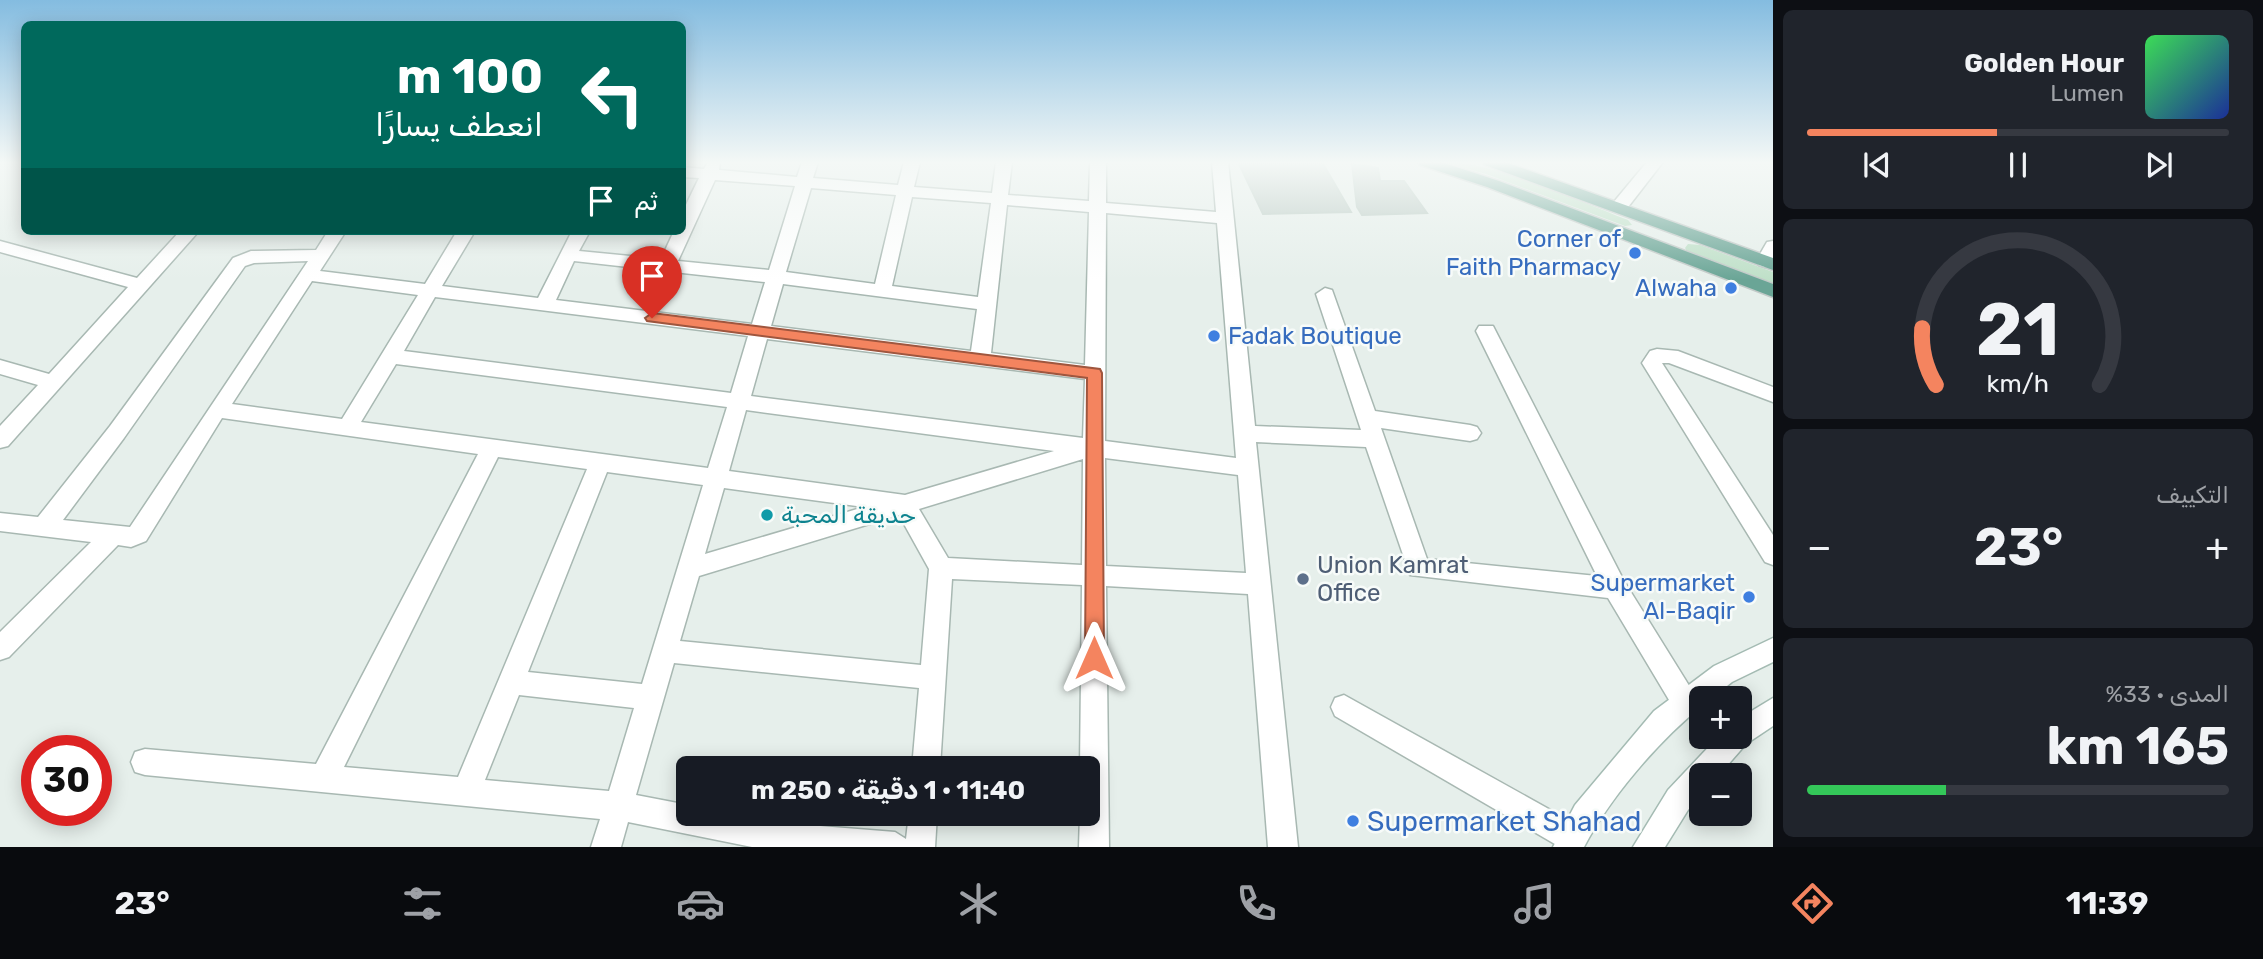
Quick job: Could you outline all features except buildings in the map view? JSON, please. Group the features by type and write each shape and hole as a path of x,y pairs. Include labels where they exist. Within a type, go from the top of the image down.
{"main road":[{"path":"1539,202 1773,291"},
{"path":"1601,202 1697,236 1770,257"},
{"path":"1622,233 1649,233 1649,223 1627,211"},
{"path":"1687,259 1675,251 1671,240 1683,235 1697,236"}],"street":[{"path":"686,224 696,202"},
{"path":"606,847 798,202"},
{"path":"882,291 902,202"},
{"path":"980,359 999,202"},
{"path":"1030,202 1224,218"},
{"path":"1094,847 1097,202"},
{"path":"1223,202 1283,847"},
{"path":"1627,211 1632,202"},
{"path":"0,440 186,235"},
{"path":"0,522 131,537 138,534 334,235"},
{"path":"347,428 464,235"},
{"path":"544,305 578,235"},
{"path":"667,265 681,235"},
{"path":"0,246 141,285"},
{"path":"44,527 117,432 239,262 251,257 320,255"},
{"path":"568,255 775,277 986,304"},
{"path":"307,275 1095,373"},
{"path":"1325,294 1418,568 1615,588"},
{"path":"1486,331 1615,588 1684,701"},
{"path":"390,356 1248,468"},
{"path":"1773,396 1671,356 1657,356 1653,363 1773,555"},
{"path":"0,367 53,382"},
{"path":"217,410 905,504"},
{"path":"1244,433 1371,428 1470,433"},
{"path":"689,569 1094,447"},
{"path":"323,779 492,448"},
{"path":"466,792 600,463"},
{"path":"905,504 941,568 927,756"},
{"path":"0,649 113,535"},
{"path":"941,568 1258,584"},
{"path":"1344,707 1569,842 1585,815 1643,741 1684,701 1723,674 1773,649"},
{"path":"664,651 933,678"},
{"path":"511,682 650,697"},
{"path":"1752,725 1773,710"},
{"path":"1648,847 1678,800 1725,749"},
{"path":"145,762 618,806 771,836 895,847"},
{"path":"920,847 922,826"}],"green space":[{"path":"1560,202 1582,202 1628,220 1632,225 1625,226"},
{"path":"1688,244 1700,245 1773,272 1773,286 1688,253 1685,248"}],"place":[{"name":"Corner of Faith Pharmacy","path":"1635,253"},
{"name":"Alwaha","path":"1731,288"},
{"name":"Fadak Boutique","path":"1214,336"},
{"name":"حديقة المحبة","path":"767,515"},
{"name":"Union Kamrat Office","path":"1303,579"},
{"name":"Supermarket Al-Baqir","path":"1749,597"},
{"name":"Supermarket Shahad","path":"1353,821"}],"route":[{"path":"652,318 1095,373 1094,658"}]}
